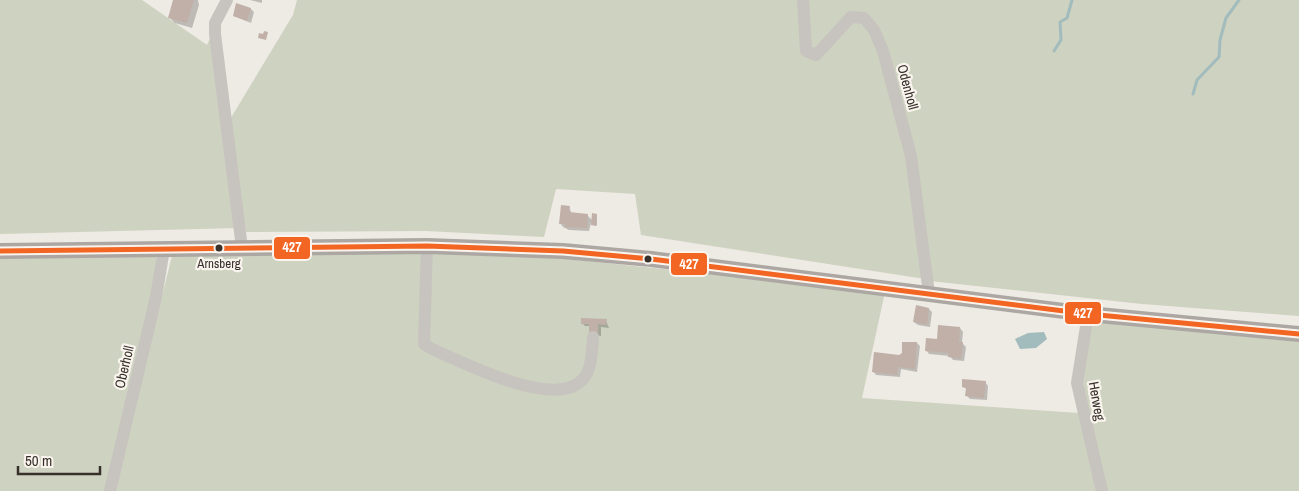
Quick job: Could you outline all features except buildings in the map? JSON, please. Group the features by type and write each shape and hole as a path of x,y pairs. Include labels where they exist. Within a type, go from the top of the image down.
{"main road":[{"path":"0,251 427,246 563,251 650,259 1088,314 1299,334"}],"street":[{"path":"227,0 215,23 215,34 242,248"},
{"name":"Odenholl","path":"803,0 806,51 816,55 851,17 864,18 874,30 883,51 911,156 929,294"},
{"path":"427,246 424,344 516,384 550,389 576,385 582,380 586,375 592,353 593,337"},
{"name":"Oberholl","path":"110,491 156,297 164,249"},
{"name":"Herweg","path":"1088,314 1077,382 1102,491"}],"green space":[{"path":"0,0 142,0 207,45 212,34 238,228 0,234"},
{"path":"297,0 1299,0 1299,316 1142,304 930,281 909,156 925,279 641,235 635,194 556,189 544,237 426,231 246,232 229,121 293,15"},
{"path":"432,250 557,258 885,292 862,398 1079,413 1099,491 113,491 172,256"},
{"path":"0,255 155,256 159,263 107,491 0,491"},
{"path":"1088,321 1299,340 1299,491 1107,491 1085,413 1083,381"}],"water":[{"path":"1044,332 1047,339 1036,348 1020,349 1015,339 1028,333"}],"waterway":[{"path":"1054,51 1061,40 1060,22 1067,18 1072,0"},
{"path":"1193,94 1197,80 1219,57 1220,40 1226,18 1239,0"}],"transit line":[{"name":"427","path":"0,251 427,246 563,251 651,259 1088,314 1299,334"}],"place":[{"name":"Arnsberg","path":"219,248"}]}
